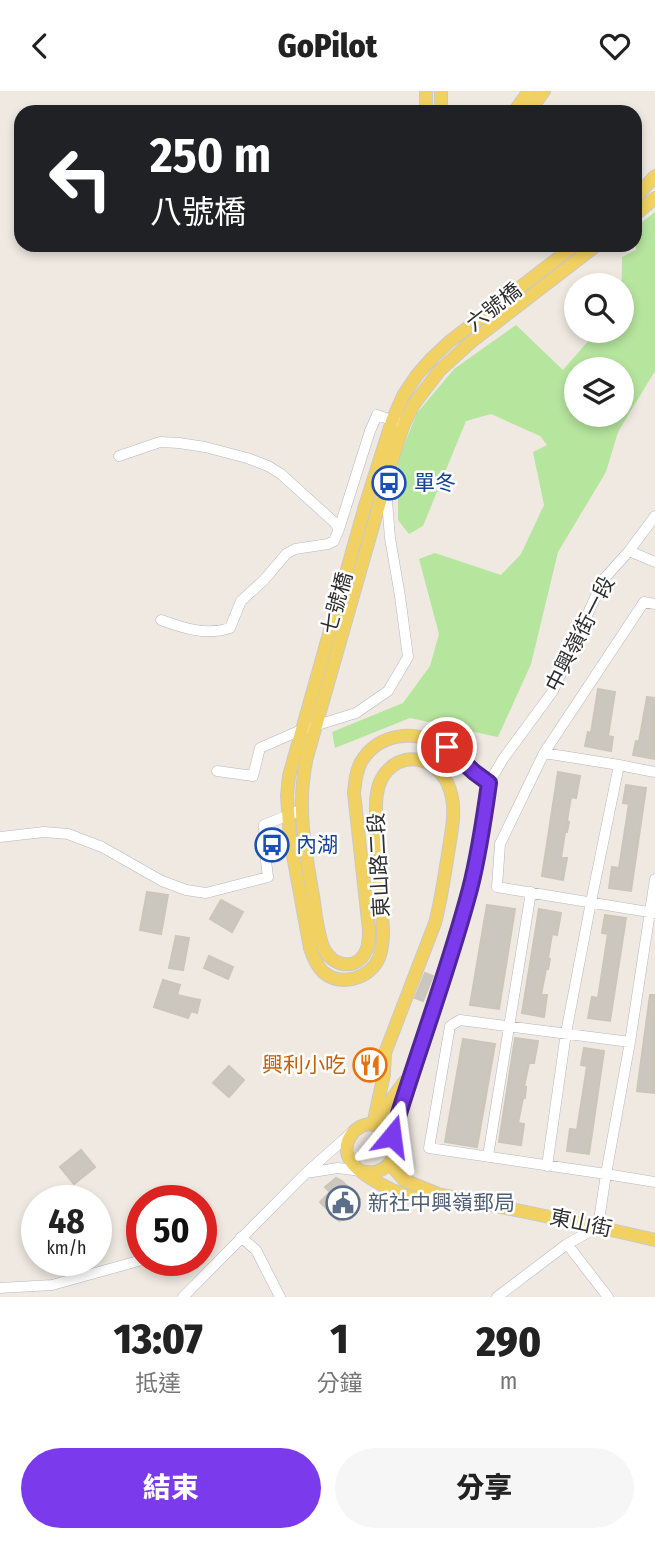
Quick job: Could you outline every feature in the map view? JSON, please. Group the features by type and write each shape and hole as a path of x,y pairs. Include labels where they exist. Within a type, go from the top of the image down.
{"main road":[{"path":"642,190 655,176"},
{"name":"六號橋","path":"398,422 403,397 432,358 566,252"},
{"path":"371,508 398,422 426,387 455,355 588,252"},
{"path":"371,508 385,481 398,422"},
{"name":"七號橋","path":"324,699 371,508"},
{"name":"七號橋","path":"310,700 371,508"},
{"name":"東山路二段","path":"324,699 303,775 301,810 305,851 320,937 328,957 335,962 345,965 355,963 365,954 369,943 354,807 355,779 360,764 369,751 382,741 397,736 414,735 432,739 447,747 489,783"},
{"name":"東山路二段","path":"310,700 289,776 288,814 306,934 315,962 322,971 331,977 352,980 372,969 379,958 383,931 376,796 386,773 394,765 404,761 417,759 428,762 445,776 452,798 453,815 440,903 431,934 385,1053 384,1074 373,1125"},
{"name":"中興嶺街一段","path":"392,1136 457,935 480,840 489,783"},
{"name":"中興嶺街一段","path":"373,1125 411,1074"},
{"path":"363,1125 373,1125 382,1127 392,1136 396,1150 384,1170 369,1173 361,1171 349,1159 347,1142 363,1125"},
{"name":"東山街","path":"390,1164 404,1180 438,1194 655,1240"},
{"name":"東山街","path":"361,1171 387,1188 417,1199 465,1199"}],"street":[{"path":"161,620 187,629 216,631 230,628 242,601 286,554 295,549 334,541 377,415 398,422"},
{"path":"119,456 160,442 170,442 205,447 247,458 281,474 334,522 338,529"},
{"path":"217,771 253,776 260,748 317,724 356,713 388,691 408,657 390,538 385,481"},
{"name":"中興嶺街一段","path":"489,783 503,759 553,691 603,580 655,516"},
{"path":"629,551 655,562"},
{"path":"652,913 497,887 500,844 544,754 644,602 655,604"},
{"path":"544,754 655,772"},
{"path":"547,1165 566,1034 619,765"},
{"path":"0,837 44,832 68,834 102,847 162,881 186,890 206,893 268,877 264,825 301,810"},
{"path":"497,1297 567,1244 597,1227 631,1042 655,879"},
{"path":"488,1156 531,892"},
{"path":"631,1042 460,1020 450,1025 429,1147 655,1182"},
{"path":"183,1297 306,1173 357,1129"},
{"name":"東山街","path":"306,1173 338,1168 361,1171"},
{"path":"241,1237 256,1250 280,1297"},
{"path":"567,1244 608,1297"},
{"path":"0,1288 52,1286 126,1265"}],"green space":[{"path":"655,212 655,371 634,406 634,357 574,357 587,343 634,343 634,273 622,273 622,257 632,252 642,252 642,222"},
{"path":"516,325 563,370 564,427 621,427 606,472 558,552 531,664 498,737 410,718 335,748 332,732 403,703 430,666 439,634 419,559 435,553 501,575 521,554 544,505 533,452 547,445 540,436 491,414 466,421 423,526 409,534 398,520 398,460 417,413 454,369"}],"building":[{"path":"598,689 615,692 608,736 613,737 611,751 585,746 588,732 591,733"},
{"path":"647,697 655,698 655,759 633,755 636,741 639,742"},
{"path":"558,772 580,776 576,798 571,797 569,822 565,832 561,858 567,858 563,880 542,876"},
{"path":"626,785 646,788 631,891 609,888 612,867 619,868 629,804 623,803"},
{"path":"147,892 168,895 161,934 140,930"},
{"path":"221,900 243,912 232,932 210,919"},
{"path":"487,905 515,909 499,1009 470,1005"},
{"path":"539,909 561,913 557,935 552,934 550,959 541,995 547,995 544,1017 522,1013"},
{"path":"605,915 626,918 610,1021 588,1018 592,997 598,998 608,934 602,933"},
{"path":"176,936 189,938 183,970 169,968"},
{"path":"209,956 233,967 228,979 204,968"},
{"path":"425,973 433,976 423,1001 415,998"},
{"path":"163,980 180,985 177,995 200,1000 197,1013 191,1011 188,1018 154,1007"},
{"path":"650,995 655,995 655,1093 637,1091"},
{"path":"515,1038 538,1041 534,1063 529,1063 524,1087 525,1098 518,1123 524,1124 521,1145 499,1142"},
{"path":"463,1039 495,1044 477,1147 445,1142"},
{"path":"584,1048 604,1051 589,1154 567,1151 570,1129 577,1130 587,1066 581,1065"},
{"path":"229,1066 244,1080 229,1097 213,1083"},
{"path":"81,1150 95,1167 74,1184 60,1167"},
{"name":"新社中興嶺郵局","path":"336,1178 360,1199 339,1221 320,1202 330,1192 325,1187"}],"place":[{"name":"單冬","path":"389,483"},
{"name":"內湖","path":"272,845"},
{"name":"興利小吃","path":"370,1065"},
{"name":"新社中興嶺郵局","path":"343,1203"}],"route":[{"path":"392,1136 457,935 480,840 489,783 447,747"}]}
